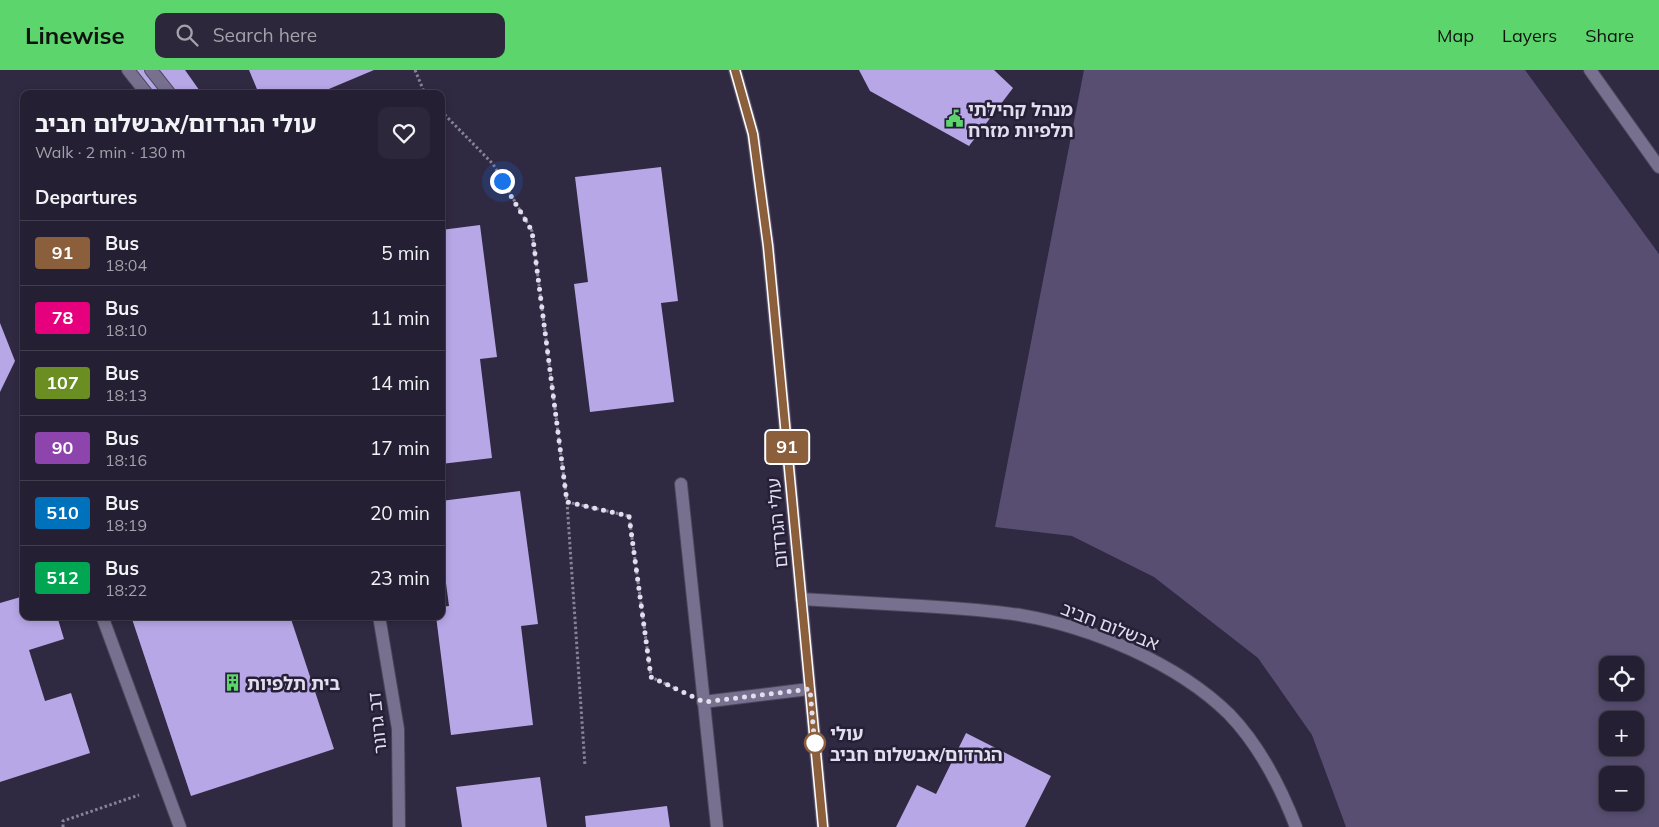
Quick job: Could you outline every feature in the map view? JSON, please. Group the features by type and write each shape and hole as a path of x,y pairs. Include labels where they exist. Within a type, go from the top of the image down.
{"street":[{"path":"128,70 144,90"},
{"path":"151,70 167,90"},
{"name":"עולי הגרדום","path":"735,70 753,134 768,246 823,827"},
{"path":"1590,70 1659,167"},
{"path":"681,484 716,827"},
{"name":"אבשלום חביב","path":"801,599 985,610 1022,615 1066,625 1117,644 1163,665 1198,687 1230,715 1259,753 1285,798 1296,827"},
{"path":"103,620 180,827"},
{"name":"דב גרונר","path":"380,620 398,729 399,827"},
{"path":"704,702 810,689"}],"path":[{"path":"415,70 423,90"},
{"path":"445,115 493,164 532,231 567,502 586,766"},
{"path":"567,502 629,516 651,677 704,702"},
{"path":"63,827 63,821 165,785"}],"shaded area":[{"path":"1084,70 1525,70 1659,254 1659,827 1346,827 1312,735 1258,658 1154,577 1072,536 995,527"}],"building":[{"path":"135,70 185,70 199,90 150,90"},
{"path":"249,70 374,70 326,90 257,90"},
{"name":"מנהל קהילתי תלפיות מזרח","path":"859,70 994,70 1013,88 969,146 870,91"},
{"path":"661,167 678,301 661,303 674,402 590,412 574,284 588,282 575,177"},
{"path":"480,225 497,357 480,359 492,458 445,464 445,229"},
{"path":"0,323 15,361 0,392"},
{"path":"520,491 538,624 521,626 533,725 451,735 437,620 445,620 445,606 449,606 445,576 445,500"},
{"path":"20,597 20,620 58,620 64,639 29,650 45,701 71,693 90,753 0,782 0,603"},
{"name":"בית תלפיות","path":"132,620 291,620 334,749 191,796"},
{"path":"966,733 1051,776 1025,827 896,827 917,785 936,794"},
{"path":"540,777 547,827 462,827 456,787"},
{"path":"667,806 670,827 586,827 585,816"}],"bus line":[{"name":"91","path":"735,70 753,134 768,246 823,827"}],"place":[{"name":"מנהל קהילתי תלפיות מזרח","path":"954,119"},
{"name":"בית תלפיות","path":"233,683"},
{"name":"עולי הגרדום/אבשלום חביב","path":"815,743"}],"route":[{"path":"502,181 532,231 567,502 629,516 651,677 704,702 810,689 815,748 815,743"}]}
